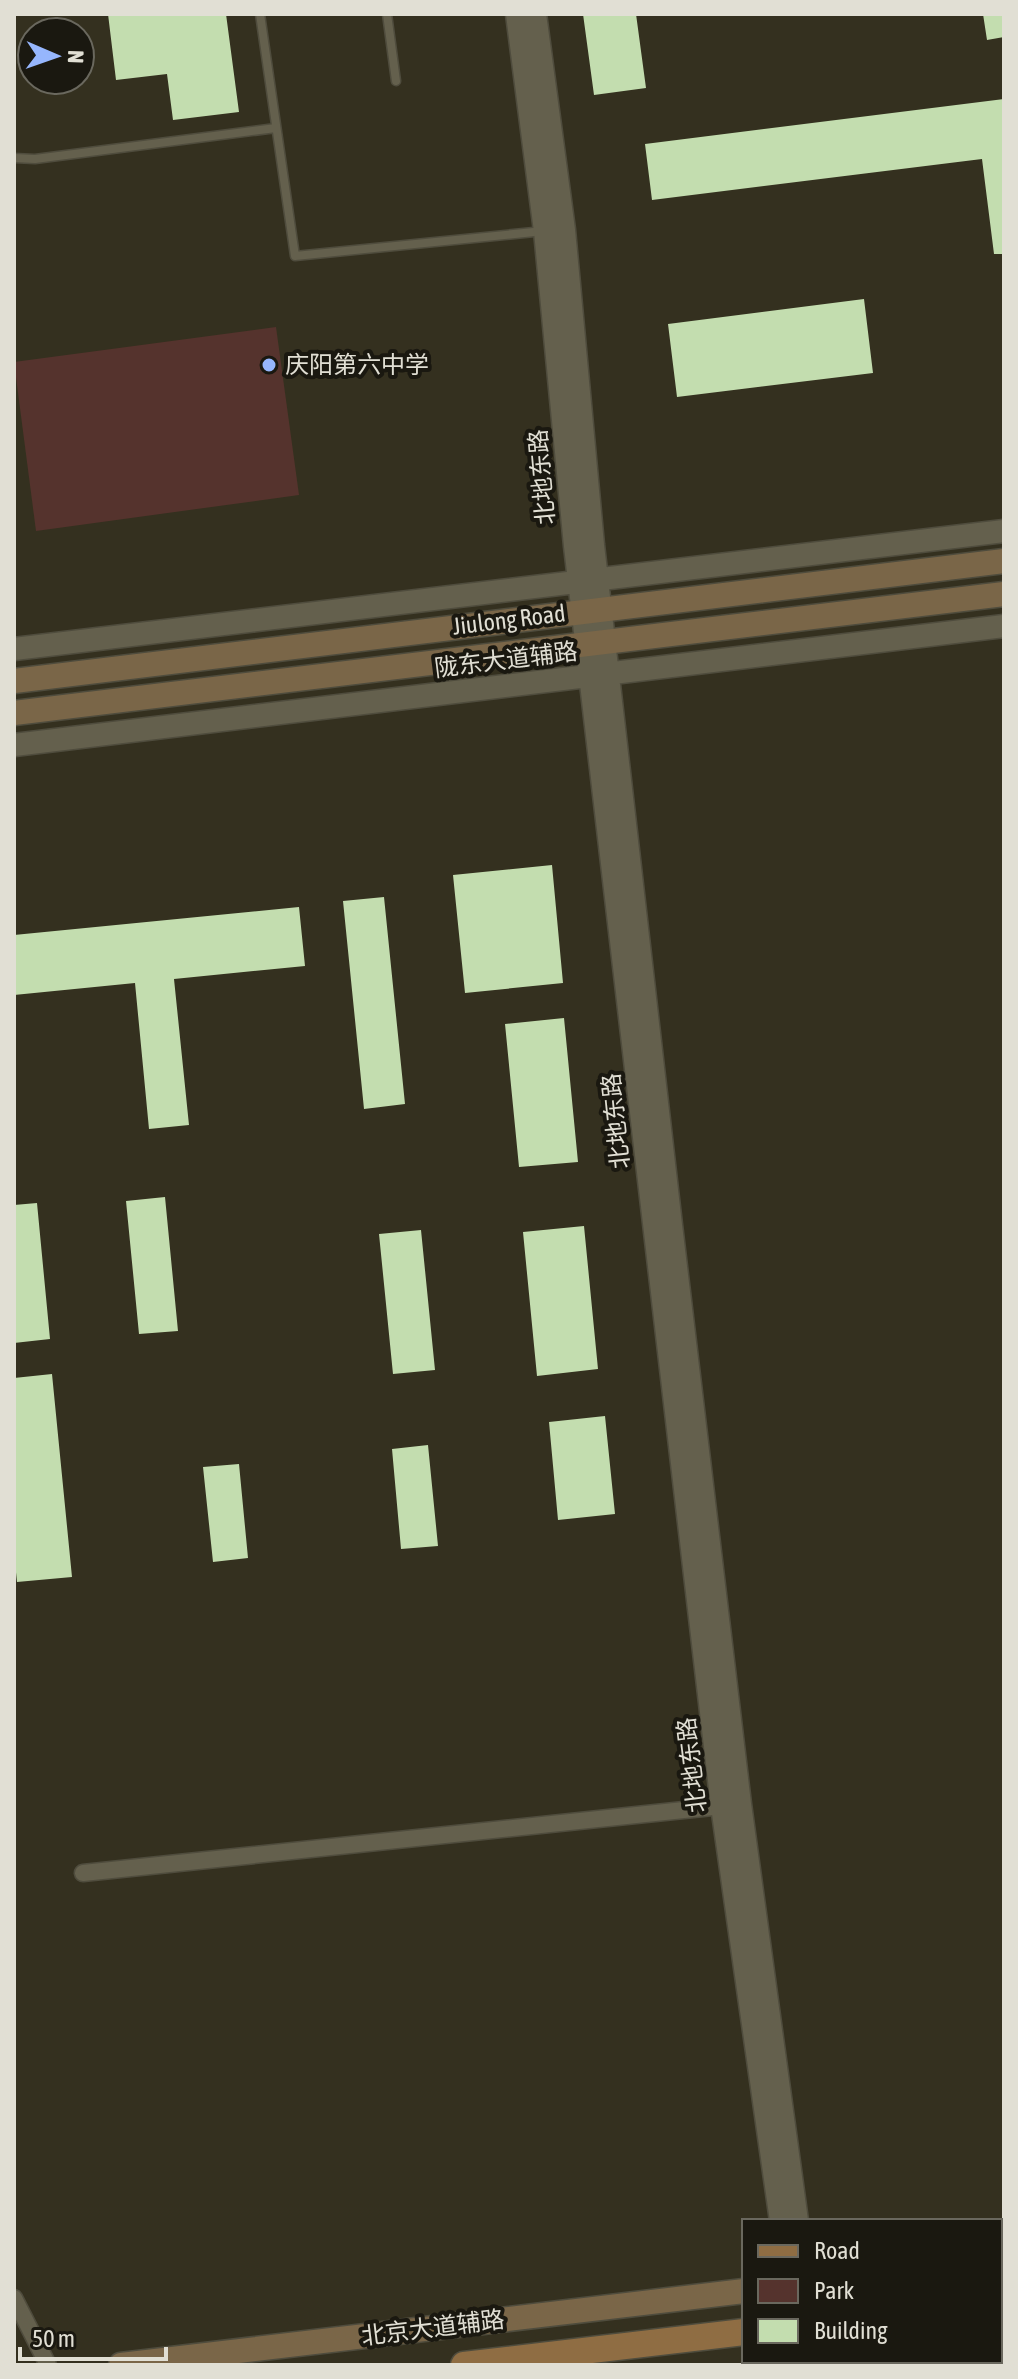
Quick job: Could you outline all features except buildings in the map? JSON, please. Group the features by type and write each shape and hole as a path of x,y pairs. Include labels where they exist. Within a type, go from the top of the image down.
{"main road":[{"name":"Jiulong Road","path":"14,681 1004,561"},
{"name":"Jiulong Road","path":"14,713 1004,594"},
{"name":"北京大道辅路","path":"121,2365 742,2291"},
{"path":"464,2365 742,2332"}],"street":[{"name":"北地东路","path":"517,14 738,1790 797,2219"},
{"name":"北地东路","path":"535,14 564,230 588,580"},
{"path":"14,649 1004,531"},
{"name":"陇东大道辅路","path":"14,745 1004,626"},
{"name":"北地东路","path":"600,674 722,1806 781,2219"},
{"path":"83,1873 722,1806"},
{"path":"14,2298 48,2365"}],"lane":[{"path":"260,14 295,256 545,231"},
{"path":"387,14 396,81"},
{"path":"14,158 35,159 276,128"}],"green space":[{"path":"276,327 299,495 36,531 14,362"}],"place":[{"name":"庆阳第六中学","path":"269,365"}]}
